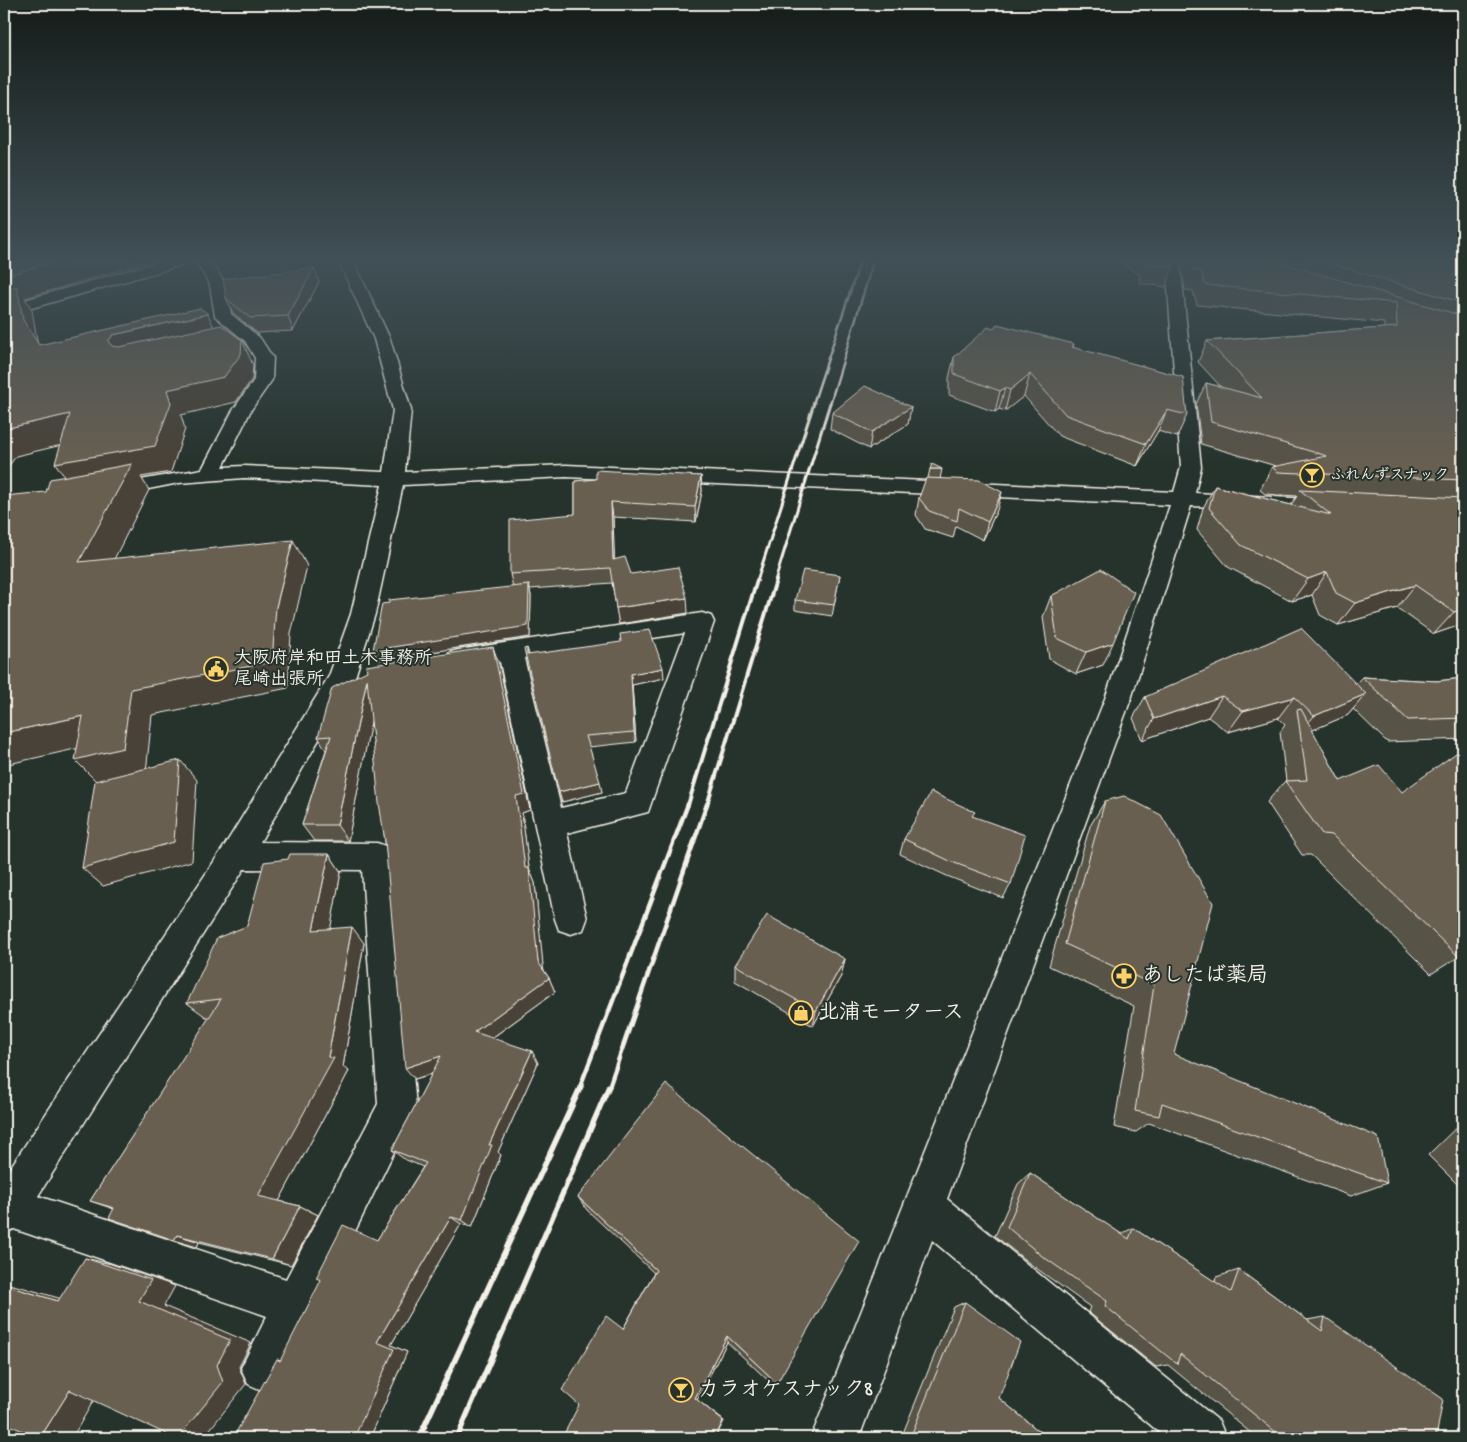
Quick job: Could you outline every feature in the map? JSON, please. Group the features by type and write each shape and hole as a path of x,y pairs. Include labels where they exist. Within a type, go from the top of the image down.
{"street":[{"path":"209,474 242,410 263,380 264,358 252,338 241,329"},
{"path":"297,1304 6,1210 236,855 356,675 363,614 394,479 402,410 382,340 377,329"},
{"path":"835,1438 1119,696 1183,499 1191,467 1179,329"},
{"path":"234,342 252,338"},
{"path":"90,494 179,476 244,472 394,479 566,471 1347,507"},
{"path":"435,663 702,622 637,802 549,824"},
{"path":"510,651 571,918"},
{"path":"236,855 377,858 397,1107 264,1368"},
{"path":"924,1207 1202,1438"}],"building":[{"path":"4,329 29,329 39,345 107,329 139,329 113,335 108,341 112,346 119,347 201,329 227,329 242,340 241,354 224,377 167,390 171,403 155,446 55,463 70,414 4,429"},
{"path":"985,329 1017,329 1074,344 1072,347 1183,377 1187,415 1167,410 1146,444 1066,415 1030,374 1010,390 1005,388 1000,391 954,374 954,357"},
{"path":"1366,329 1463,329 1463,480 1278,472 1272,467 1327,456 1211,422 1206,383 1262,398 1207,341"},
{"path":"865,386 911,407 872,432 832,413"},
{"path":"132,464 79,562 293,540 276,607 272,662 131,689 123,748 75,760 83,716 4,733 4,496 46,492 50,479"},
{"path":"932,464 942,469 930,469"},
{"path":"596,470 701,476 695,507 611,502 613,560 625,557 631,574 678,567 687,598 616,608 610,568 510,574 510,520 575,514 575,481 596,479"},
{"path":"926,478 979,480 1002,492 988,522 959,508 957,521 929,511 919,498"},
{"path":"1215,486 1331,515 1300,490 1463,498 1463,609 1454,612 1415,585 1355,603 1336,593 1327,572 1308,579 1241,545 1209,508"},
{"path":"1101,569 1134,592 1113,643 1086,652 1057,638 1051,596"},
{"path":"803,570 840,575 834,605 795,600"},
{"path":"529,585 528,626 373,650 382,604 389,603 389,600"},
{"path":"1301,628 1366,694 1314,716 1294,697 1243,711 1222,696 1154,719 1145,697"},
{"path":"650,630 663,668 631,674 634,732 586,736 600,782 559,792 524,649 527,648 527,655 621,642 620,634"},
{"path":"493,647 524,794 516,796 525,868 529,868 538,962 549,978 474,1032 532,1051 489,1145 492,1145 462,1220 451,1217 377,1342 394,1349 354,1438 233,1438 277,1359 280,1361 321,1280 316,1278 343,1225 377,1240 426,1163 392,1150 441,1056 405,1068 385,841 379,803 367,679 337,825 302,825 331,736 318,737 332,688 367,671 366,666"},
{"path":"1362,677 1437,681 1463,678 1463,718 1408,720"},
{"path":"1301,709 1340,781 1379,765 1402,792 1463,748 1463,954 1459,957 1332,835 1322,834 1285,781 1307,780 1297,710"},
{"path":"180,760 174,842 82,868 95,781"},
{"path":"931,792 975,812 972,816 1025,835 1011,884 952,862 904,839"},
{"path":"1124,796 1161,815 1213,903 1174,1054 1378,1137 1387,1183 1162,1103 1159,1116 1135,1111 1154,985 1065,944 1105,801"},
{"path":"290,854 329,854 313,930 352,927 328,1057 334,1058 258,1196 300,1206 272,1259 177,1235 174,1240 109,1218 114,1208 90,1201 221,999 187,1003 217,938 247,926 264,862 288,859"},
{"path":"767,915 845,959 816,1011 735,965"},
{"path":"666,1084 859,1241 777,1383 727,1336 695,1398 723,1421 715,1438 562,1438 579,1405 562,1390 606,1316 623,1329 656,1270 578,1197"},
{"path":"1463,1138 1463,1149 1458,1144"},
{"path":"1030,1173 1129,1239 1133,1228 1231,1292 1239,1270 1322,1331 1325,1317 1443,1399 1436,1438 1283,1438 1180,1354 1177,1364 1105,1306 1107,1301 1042,1256 1007,1227"},
{"path":"85,1258 151,1280 139,1301 230,1340 217,1365 223,1382 178,1438 70,1390 40,1438 4,1423 4,1285 58,1301"},
{"path":"965,1302 1020,1342 999,1398 1047,1438 910,1438"}],"railway":[{"path":"813,404 838,329"},
{"path":"830,404 853,329"},
{"path":"757,581 814,403"},
{"path":"775,581 830,403"},
{"path":"688,805 757,580"},
{"path":"707,805 776,580"},
{"path":"580,1087 688,804"},
{"path":"609,1087 707,804"},
{"path":"419,1438 581,1086"},
{"path":"457,1438 609,1086"}],"place":[{"name":"ふれんずスナック","path":"1312,475"},
{"name":"大阪府岸和田土木事務所 尾崎出張所","path":"216,669"},
{"name":"あしたば薬局","path":"1124,976"},
{"name":"北浦モータース","path":"801,1013"},
{"name":"カラオケスナック8","path":"681,1390"}]}
